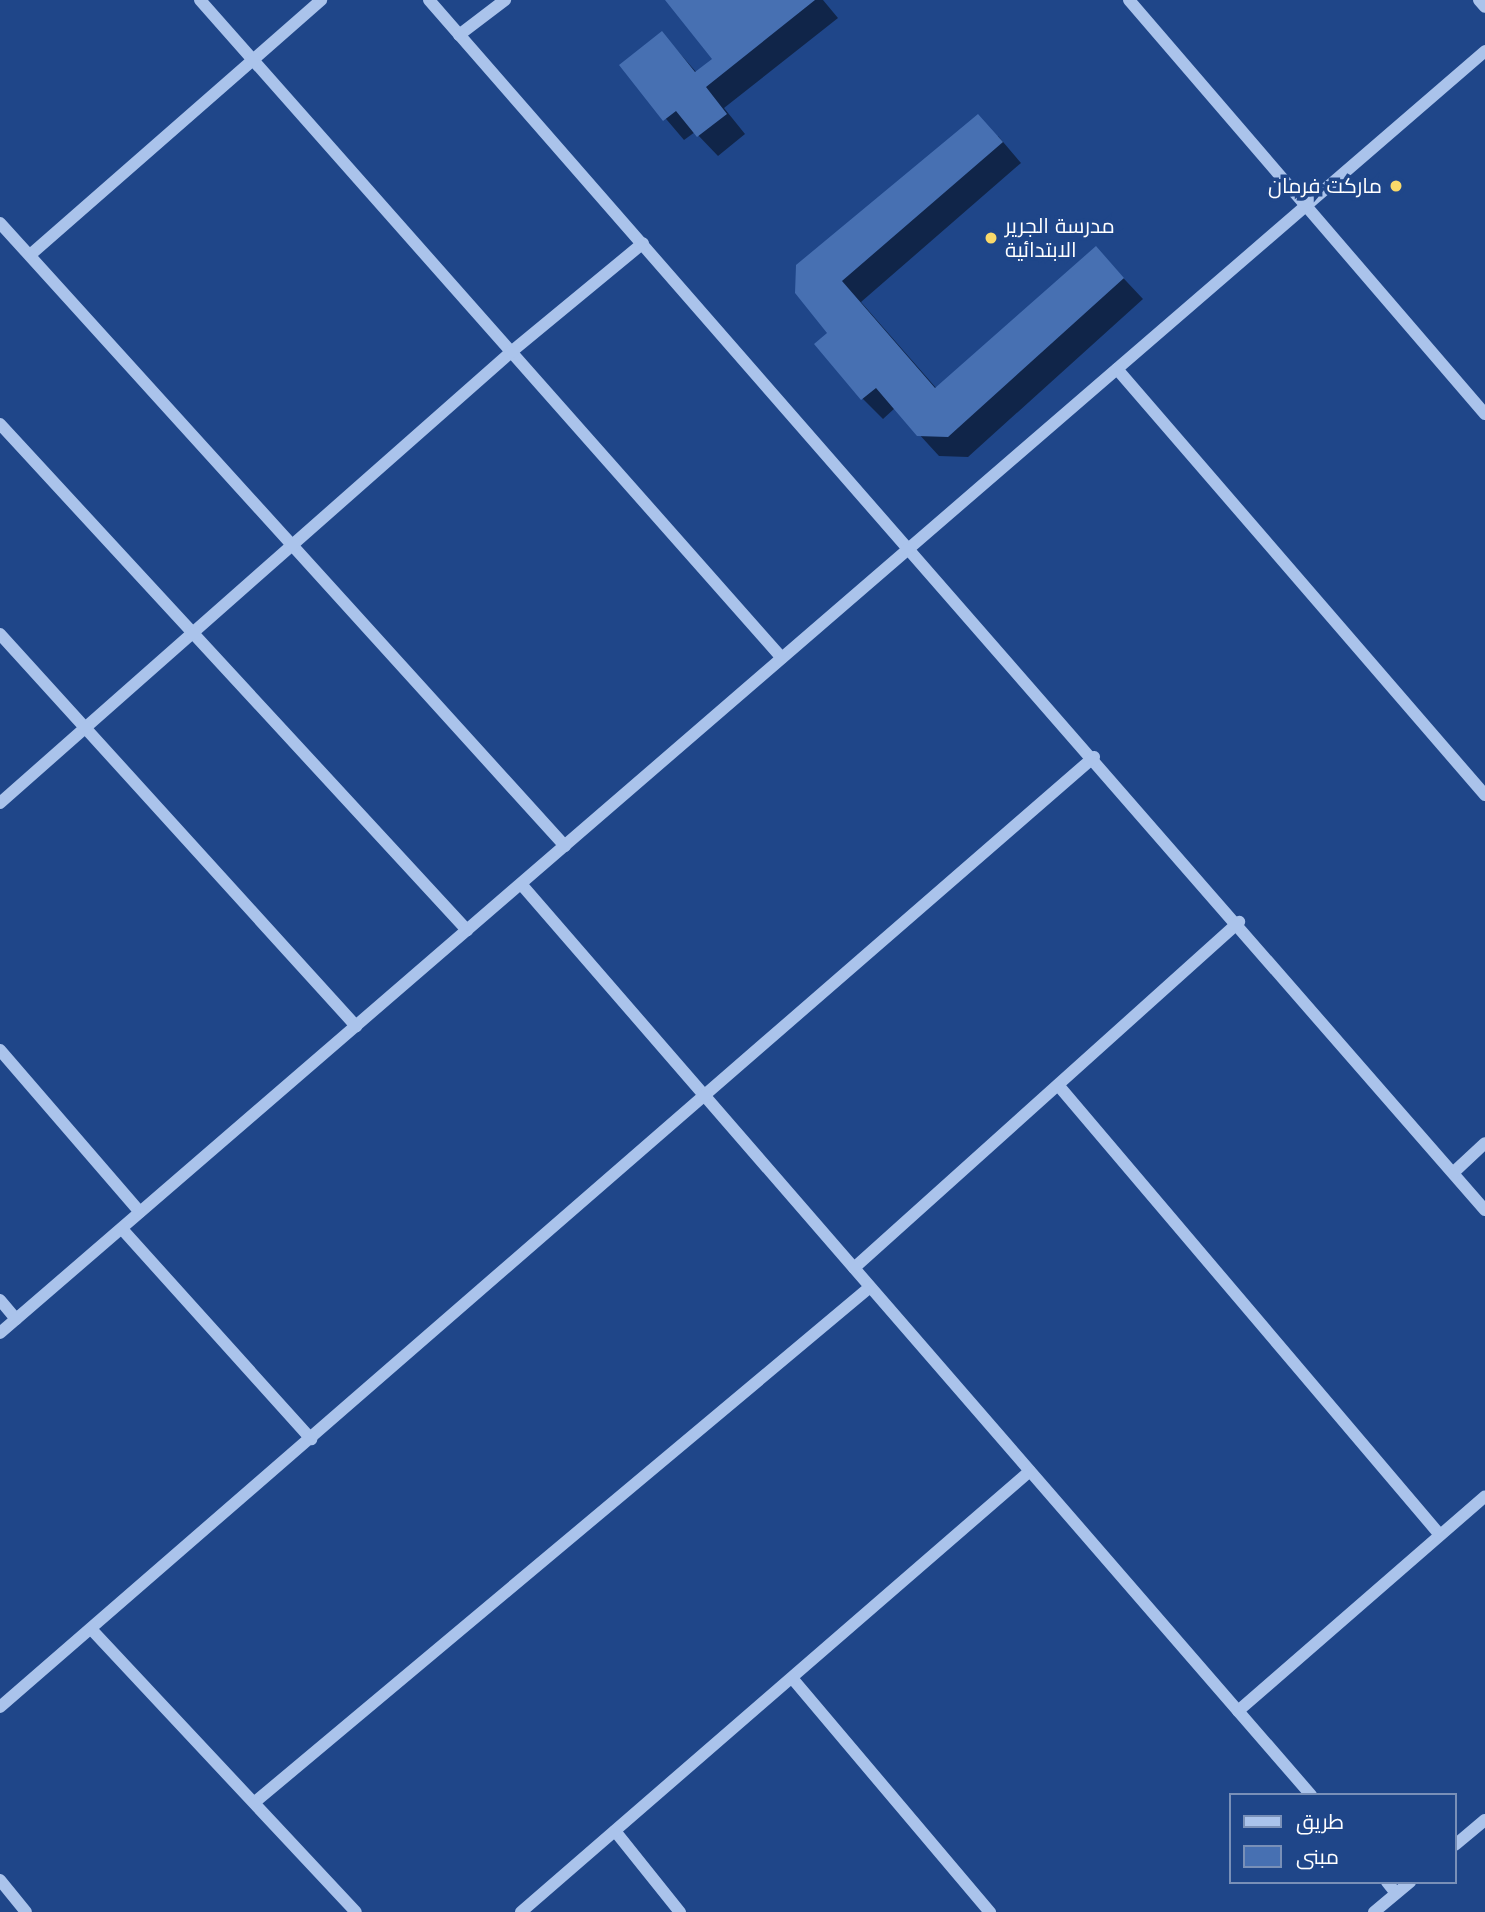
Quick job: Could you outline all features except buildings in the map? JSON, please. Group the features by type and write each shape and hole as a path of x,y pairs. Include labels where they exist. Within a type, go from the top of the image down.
{"street":[{"path":"200,0 782,658"},
{"path":"30,255 321,0"},
{"path":"429,0 1239,922 1485,1210"},
{"path":"459,35 505,0"},
{"path":"1129,0 1483,408"},
{"path":"1479,0 1485,7"},
{"path":"0,1333 1485,51"},
{"path":"0,223 565,845"},
{"path":"0,803 295,547 511,352 643,243"},
{"path":"1117,369 1485,795"},
{"path":"0,424 467,930"},
{"path":"0,634 356,1026"},
{"path":"0,1707 92,1630 1094,757"},
{"path":"521,884 1309,1793"},
{"path":"853,1268 1239,922"},
{"path":"0,1050 140,1212"},
{"path":"1058,1085 1440,1535"},
{"path":"1454,1172 1485,1143"},
{"path":"122,1229 311,1439"},
{"path":"255,1802 870,1287"},
{"path":"0,1300 16,1319"},
{"path":"0,1315 16,1319"},
{"path":"521,1912 1030,1471"},
{"path":"1238,1711 1485,1496"},
{"path":"92,1630 356,1912"},
{"path":"792,1678 990,1912"},
{"path":"1457,1843 1485,1820"},
{"path":"615,1831 680,1912"},
{"path":"0,1880 26,1912"},
{"path":"1389,1884 1396,1893"},
{"path":"1374,1912 1407,1884"}],"place":[{"name":"مارکت فرمان","path":"1396,186"},
{"name":"مدرسة الجرير الابتدائية","path":"991,238"}]}
